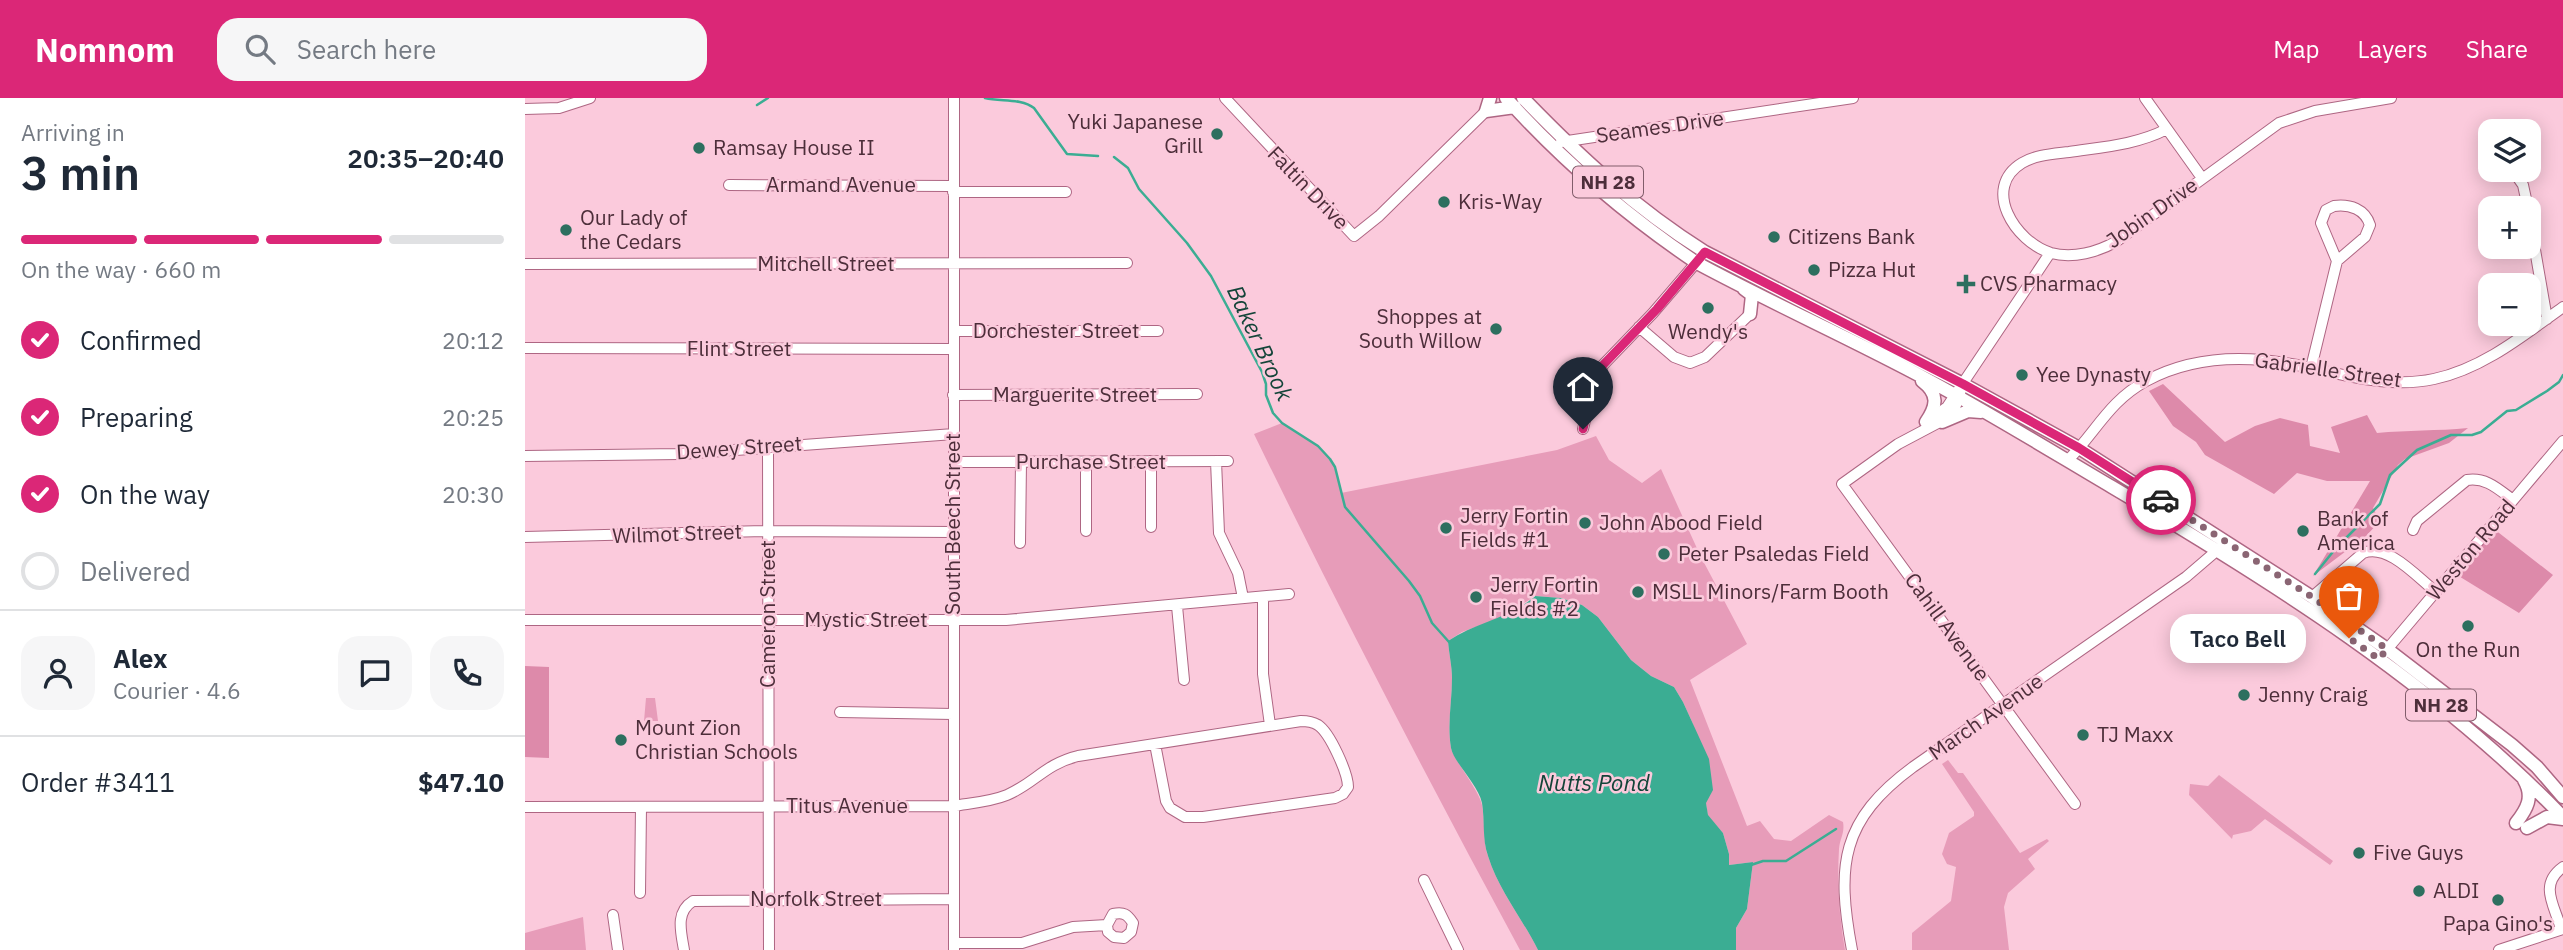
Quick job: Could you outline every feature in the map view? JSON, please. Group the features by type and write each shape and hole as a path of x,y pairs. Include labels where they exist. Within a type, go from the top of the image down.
{"main road":[{"path":"1488,104 1515,101"},
{"name":"NH 28","path":"1515,101 1565,141 1617,189 1741,286 1957,396 2312,597 2456,717 2520,774 2563,818"},
{"name":"NH 28","path":"1515,101 1550,144 1657,236 1963,384 2079,448 2223,546 2295,599 2461,703 2537,767 2563,797"},
{"path":"1741,286 1752,295 1750,314"},
{"path":"1750,314 1766,299"},
{"path":"1898,365 1925,383 1933,393 1935,406 1926,422"},
{"path":"1942,422 1972,410 1994,417"},
{"path":"2520,774 2526,783 2529,796 2521,826 2547,817 2563,818"}],"street":[{"path":"525,109 559,108 590,98"},
{"name":"South Beech Street","path":"954,98 954,946"},
{"name":"Faltin Drive","path":"1225,98 1354,236 1378,216 1488,104"},
{"name":"Seames Drive","path":"1550,144 1853,98"},
{"path":"2145,98 2202,177"},
{"name":"Jobin Drive","path":"2050,253 2082,254 2108,246 2264,132 2287,119 2315,110 2391,98"},
{"path":"1898,444 1942,422 1954,411 1963,384 2050,253 2021,232 2005,210 2004,188 2015,168 2039,157 2135,142 2167,129"},
{"name":"Armand Avenue","path":"729,185 1066,192"},
{"path":"2311,368 2337,261 2359,244 2369,229 2367,217 2352,207 2334,206 2326,210 2321,218 2321,228 2337,261"},
{"path":"1583,429 1599,372 1607,360 1701,257"},
{"path":"2537,259 2547,318"},
{"name":"Mitchell Street","path":"525,264 1127,263"},
{"name":"Gabrielle Street","path":"2068,460 2117,401 2146,381 2170,371 2196,363 2239,359 2266,360 2372,380 2432,380 2455,373 2496,352 2563,307"},
{"path":"1639,327 1674,357 1689,363 1705,356 1750,314"},
{"name":"Dorchester Street","path":"954,331 1158,331"},
{"name":"Flint Street","path":"525,348 954,349"},
{"name":"Marguerite Street","path":"953,395 1196,394"},
{"path":"1898,444 1941,413 1957,396"},
{"name":"Dewey Street","path":"525,456 680,454 954,434"},
{"name":"Weston Road","path":"2383,654 2563,441"},
{"name":"Cahill Avenue","path":"1898,444 1842,484 2075,804"},
{"name":"Cameron Street","path":"768,446 769,950"},
{"path":"1151,461 1151,527"},
{"path":"1216,461 1219,533 1235,564 1243,598"},
{"name":"Purchase Street","path":"954,462 1228,461"},
{"path":"1020,543 1021,462"},
{"path":"1086,462 1086,531"},
{"path":"2413,530 2417,521 2467,480 2487,482 2512,500"},
{"name":"Wilmot Street","path":"525,537 768,531 954,532"},
{"name":"March Avenue","path":"1852,950 1845,912 1843,877 1850,842 1866,810 1890,784 2186,577 2223,546"},
{"path":"2312,597 2363,553 2372,550 2383,552 2436,592"},
{"name":"Mystic Street","path":"525,620 1019,620 1289,594"},
{"path":"1263,597 1264,688 1270,725"},
{"path":"1178,606 1184,680"},
{"path":"840,712 953,713"},
{"name":"Titus Avenue","path":"525,807 953,806 1007,795 1046,768 1064,760 1155,744 1249,731 1270,725 1310,722 1324,730 1348,779 1348,787 1343,794 1335,798 1229,814 1185,817 1170,808 1166,802 1155,744"},
{"path":"641,807 641,894"},
{"path":"2499,950 2562,929 2549,886 2551,877 2563,867"},
{"path":"1424,880 1453,948"},
{"name":"Norfolk Street","path":"684,950 680,916 682,910 693,901 954,899"},
{"path":"613,915 618,950"},
{"path":"954,946 1022,943 1073,927 1107,925"}],"shaded area":[{"path":"2163,384 2225,442 2255,426 2280,418 2308,425 2310,446 2340,453 2331,427 2367,415 2377,433 2468,428 2449,443 2405,459 2398,465 2373,508 2380,521 2366,536 2313,576 2370,481 2327,481 2297,473 2274,494 2205,455 2196,442 2173,426 2149,391"},
{"path":"1282,423 1311,441 1330,459 1341,493 1557,450 1596,436 1609,460 1642,483 1661,469 1700,555 1747,644 1690,680 1747,826 1760,821 1774,839 1791,841 1829,815 1843,822 1838,887 1845,950 1736,950 1736,928 1747,909 1753,862 1729,865 1723,833 1708,816 1693,724 1683,702 1674,687 1651,676 1631,660 1598,617 1582,605 1561,598 1535,596 1503,617 1462,632 1448,641 1452,674 1451,748 1482,804 1486,849 1493,869 1538,950 1520,950 1384,694 1254,434"},
{"path":"2494,529 2553,575 2519,613 2457,575"},
{"path":"525,666 549,667 549,758 525,757"},
{"path":"646,698 655,698 658,721 644,721"},
{"path":"1948,760 1958,773 1963,773 2020,853 2047,839 2049,841 2028,859 2035,869 2008,893 2004,907 2009,950 1912,950 1912,933 1951,901 1956,867 1947,864 1942,854 1949,833 1974,816 1942,764"},
{"path":"2219,775 2333,861 2330,865 2265,819 2251,831 2233,835 2232,839 2189,795 2190,784 2208,786"},
{"path":"583,917 586,950 525,950 525,933"}],"water":[{"name":"Nutts Pond","path":"1535,596 1561,598 1582,605 1598,617 1631,660 1651,676 1674,687 1683,702 1709,759 1713,790 1706,803 1708,815 1723,833 1729,865 1753,862 1747,909 1736,928 1736,950 1538,950 1504,893 1486,850 1480,796 1451,748 1452,678 1448,641 1514,610"}],"waterway":[{"name":"Baker Brook","path":"757,105 768,98"},
{"name":"Baker Brook","path":"985,98 1029,105 1034,108 1067,154 1098,156"},
{"name":"Baker Brook","path":"1114,157 1128,168 1139,189 1187,243 1211,276 1262,372 1273,413 1282,423 1318,446 1330,459 1335,467 1345,507 1409,581 1420,596 1432,623 1449,642"},
{"path":"2315,574 2336,548 2380,504 2390,475 2417,450 2451,435 2481,432 2507,411 2516,410 2547,391 2559,382 2563,375"},
{"path":"1751,865 1763,861 1786,861 1836,829"}],"way so far":[{"path":"2161,500 2312,597 2387,649 2379,659 2349,638"}],"place":[{"name":"Yuki Japanese Grill","path":"1217,134"},
{"name":"Ramsay House II","path":"699,148"},
{"name":"Kris-Way","path":"1444,202"},
{"name":"Our Lady of the Cedars","path":"566,230"},
{"name":"Citizens Bank","path":"1774,237"},
{"name":"Pizza Hut","path":"1814,270"},
{"name":"CVS Pharmacy","path":"1966,284"},
{"name":"Wendy's","path":"1708,308"},
{"name":"Shoppes at South Willow","path":"1496,329"},
{"name":"Yee Dynasty","path":"2022,375"},
{"name":"John Abood Field","path":"1585,523"},
{"name":"Jerry Fortin Fields #1","path":"1446,528"},
{"name":"Bank of America","path":"2303,531"},
{"name":"Peter Psaledas Field","path":"1664,554"},
{"name":"MSLL Minors/Farm Booth","path":"1638,592"},
{"name":"Jerry Fortin Fields #2","path":"1476,597"},
{"name":"On the Run","path":"2468,626"},
{"name":"Taco Bell","path":"2349,638"},
{"name":"Jenny Craig","path":"2244,695"},
{"name":"TJ Maxx","path":"2083,735"},
{"name":"Mount Zion Christian Schools","path":"621,740"},
{"name":"Five Guys","path":"2359,853"},
{"name":"ALDI","path":"2419,891"},
{"name":"Papa Gino's","path":"2498,900"}],"route":[{"path":"1583,429 1591,395 1603,365 1657,309 1705,252 1963,384 2079,448 2161,500"}]}
